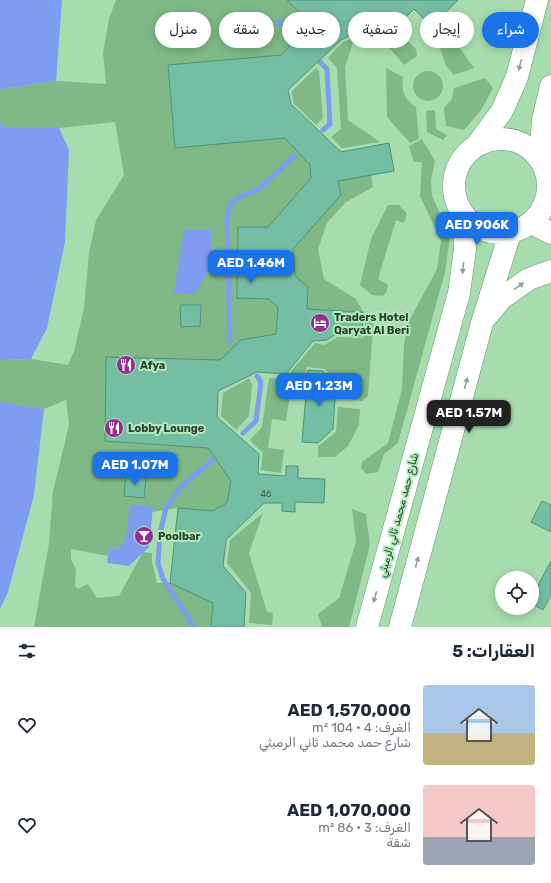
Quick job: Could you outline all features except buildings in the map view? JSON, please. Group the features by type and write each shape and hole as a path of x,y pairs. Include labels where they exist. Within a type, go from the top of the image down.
{"main road":[{"path":"477,145 502,111 517,78 537,0"},
{"path":"546,170 531,149 518,142 504,139 490,140 477,145 466,153 458,164 454,177 453,190 456,204 463,215 473,224 484,231 497,234 510,233 521,229 531,223 540,213 546,201 548,187 543,120 551,86"},
{"name":"شارع حمد محمد ثاني الرميثي","path":"367,627 459,293 463,274 465,249 463,215"},
{"path":"531,223 551,233"},
{"path":"400,627 482,323 510,233"},
{"path":"482,323 502,298 529,279 551,271"}],"green space":[{"path":"116,0 287,0 299,12 282,12 282,48 288,48 282,55 168,65 175,147 285,138 310,165 311,178 268,227 238,227 237,298 268,299 278,307 276,334 241,340 220,360 106,358 105,441 208,448 231,481 227,503 212,511 178,508 153,512 153,507 118,549 109,548 108,556 71,549 71,559 76,569 75,586 78,589 88,584 97,598 119,596 143,552 152,553 152,562 157,583 170,583 213,603 211,627 34,627 49,543 53,491 69,425 66,400 44,409 0,402 0,360 31,359 68,365 74,351 84,308 89,253 96,220 124,175 115,122 59,128 4,128 0,122 0,89 56,81 106,84 103,53 109,19"},
{"path":"348,40 348,48 351,48 345,67 348,120 380,142 342,148 331,137 341,129 337,68 328,58 337,48 340,48 340,45"},
{"path":"412,45 416,49 417,56 404,65 389,48 412,48"},
{"path":"440,48 460,48 474,68 454,75 446,66"},
{"path":"316,68 319,71 323,118 316,125 293,103 292,91"},
{"path":"386,68 403,77 402,87 404,94 406,98 416,107 419,139 410,143 387,117"},
{"path":"428,71 434,72 442,80 442,92 434,100 428,101 422,100 414,92 413,86 414,80 422,72"},
{"path":"485,78 493,88 481,110 464,130 446,126 444,108 452,99 454,88"},
{"path":"435,110 436,129 447,135 443,140 427,132 426,111"},
{"path":"422,139 435,161 431,180 432,196 450,237 445,272 398,443 384,454 378,472 366,474 361,468 362,462 388,443 402,389 404,345 409,321 437,269 441,241 420,196 422,162 414,162 409,146"},
{"path":"371,175 373,187 346,202 327,223 318,249 324,279 356,299 363,312 307,309 295,276 293,249 341,195 338,181"},
{"path":"388,205 399,205 407,214 404,223 396,220 378,279 388,285 386,293 383,296 372,295 360,285 371,239"},
{"path":"366,314 374,315 368,396 362,401 353,400 324,369 307,367 305,380 285,378 315,343 324,345 338,337 363,338"},
{"path":"249,378 252,384 249,416 236,430 221,416 223,393"},
{"path":"269,378 292,381 286,421 272,419 268,448 284,450 281,473 261,470 263,453 250,440 262,427"},
{"path":"338,407 360,409 359,425 348,446 335,457 318,457 318,446 336,432"},
{"path":"352,509 366,514 370,545 349,627 322,627 318,614 339,598 356,542"},
{"path":"263,513 249,553 267,612 273,613 272,625 249,623 251,593 227,563 230,540"}],"water":[{"path":"0,0 62,0 56,81 0,89"},
{"path":"0,122 4,128 59,128 69,150 65,242 47,328 31,359 0,360"},
{"path":"184,230 211,230 211,266 195,294 174,293"},
{"path":"0,402 44,409 34,495 8,592 0,609"},
{"path":"130,505 153,507 149,547 129,566 107,563 109,548 118,549 126,539"}],"waterway":[{"path":"278,21 282,25"},
{"path":"320,62 327,69 330,124 323,130"},
{"path":"230,342 227,217 230,204 240,197 259,189 294,156"},
{"path":"243,433 256,421 261,382 257,376"},
{"path":"194,627 163,579 158,563 160,534 166,508 181,487 212,460"}],"place":[{"name":"Traders Hotel Qaryat Al Beri","path":"320,323"},
{"name":"Afya","path":"126,365"},
{"name":"Lobby Lounge","path":"114,428"},
{"name":"Poolbar","path":"144,536"}]}
